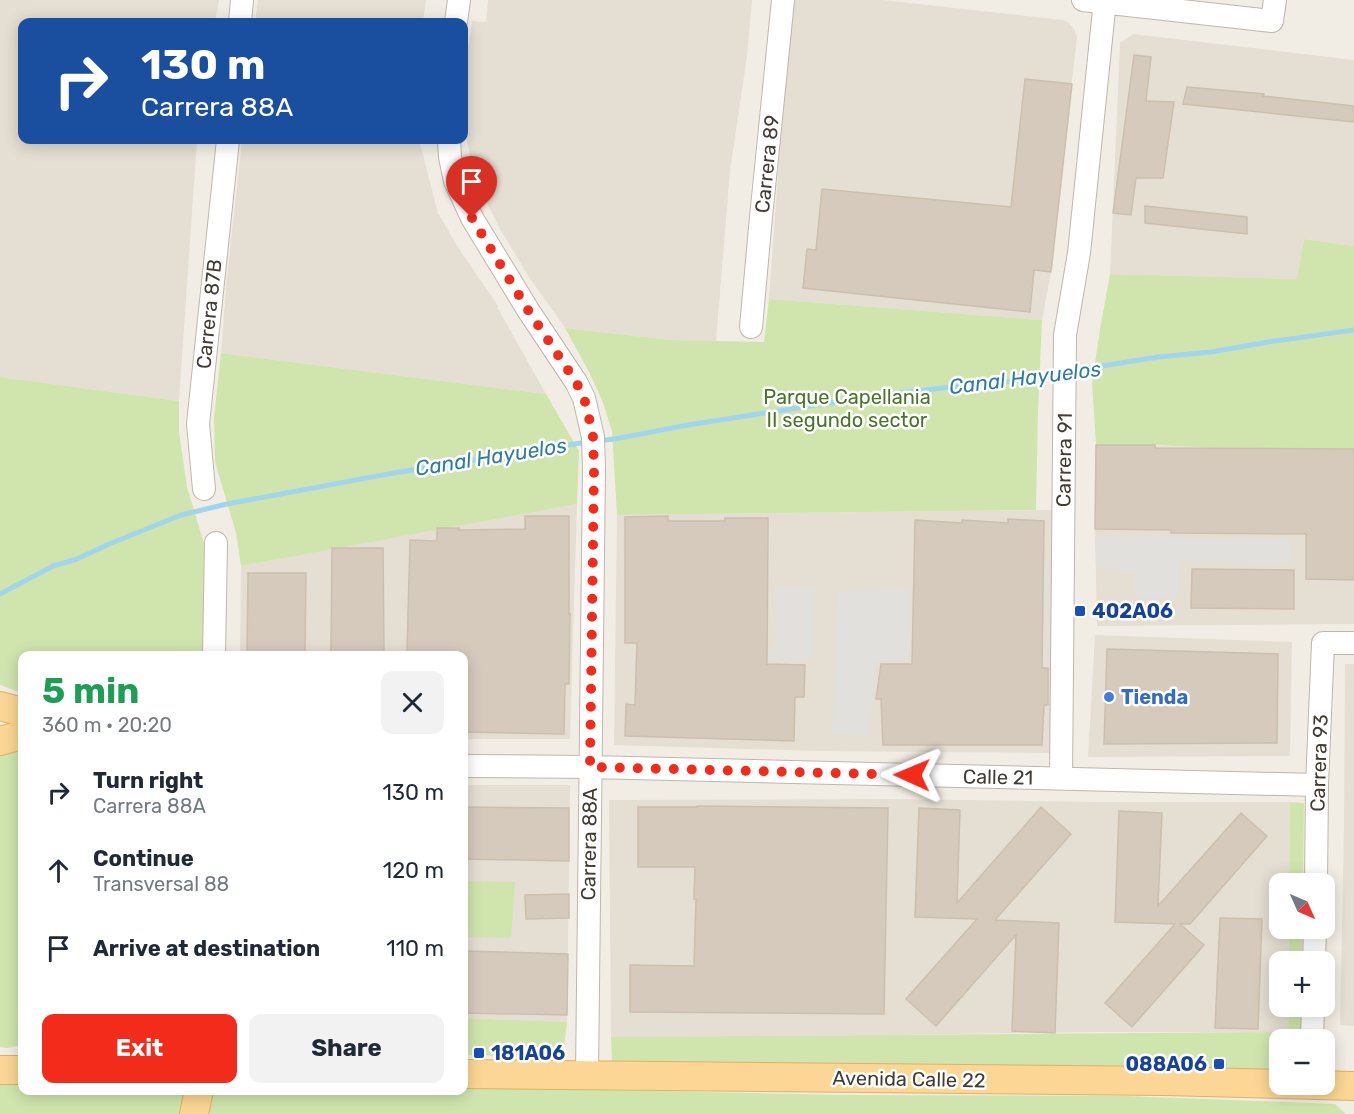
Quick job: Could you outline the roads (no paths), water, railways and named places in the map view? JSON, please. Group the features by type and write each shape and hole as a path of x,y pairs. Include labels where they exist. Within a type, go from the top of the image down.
{"main road":[{"path":"0,706 18,711"},
{"path":"0,741 18,736"},
{"path":"0,1070 18,1070"},
{"name":"Avenida Calle 22","path":"468,1074 1269,1084"},
{"path":"1335,1089 1341,1092 1354,1108"},
{"path":"194,1114 198,1095"}],"street":[{"path":"240,18 242,0"},
{"path":"457,18 459,0"},
{"name":"Carrera 89","path":"751,327 783,0"},
{"path":"1097,1 1274,11"},
{"name":"Carrera 91","path":"1061,778 1065,335 1079,253 1097,1"},
{"name":"Carrera 87B","path":"204,489 198,424 228,144"},
{"name":"Carrera 88A","path":"449,148 455,181 472,218 528,310 576,382 584,398 593,437 586,1075"},
{"path":"214,651 216,543"},
{"name":"Carrera 93","path":"1316,873 1323,643 1354,643"},
{"name":"Calle 21","path":"468,766 1317,785"}],"waterway":[{"name":"Canal Hayuelos","path":"1071,371 1354,330"},
{"name":"Canal Hayuelos","path":"599,441 886,394 1059,374"},
{"name":"Canal Hayuelos","path":"0,594 53,566 77,559 181,515 227,504 388,474 587,442"}],"place":[{"name":"402A06","path":"1080,611"},
{"name":"Tienda","path":"1109,697"},
{"name":"181A06","path":"479,1053"},
{"name":"088A06","path":"1219,1064"}],"park label":[{"name":"Parque Capellania II segundo sector","path":"847,408"}]}
